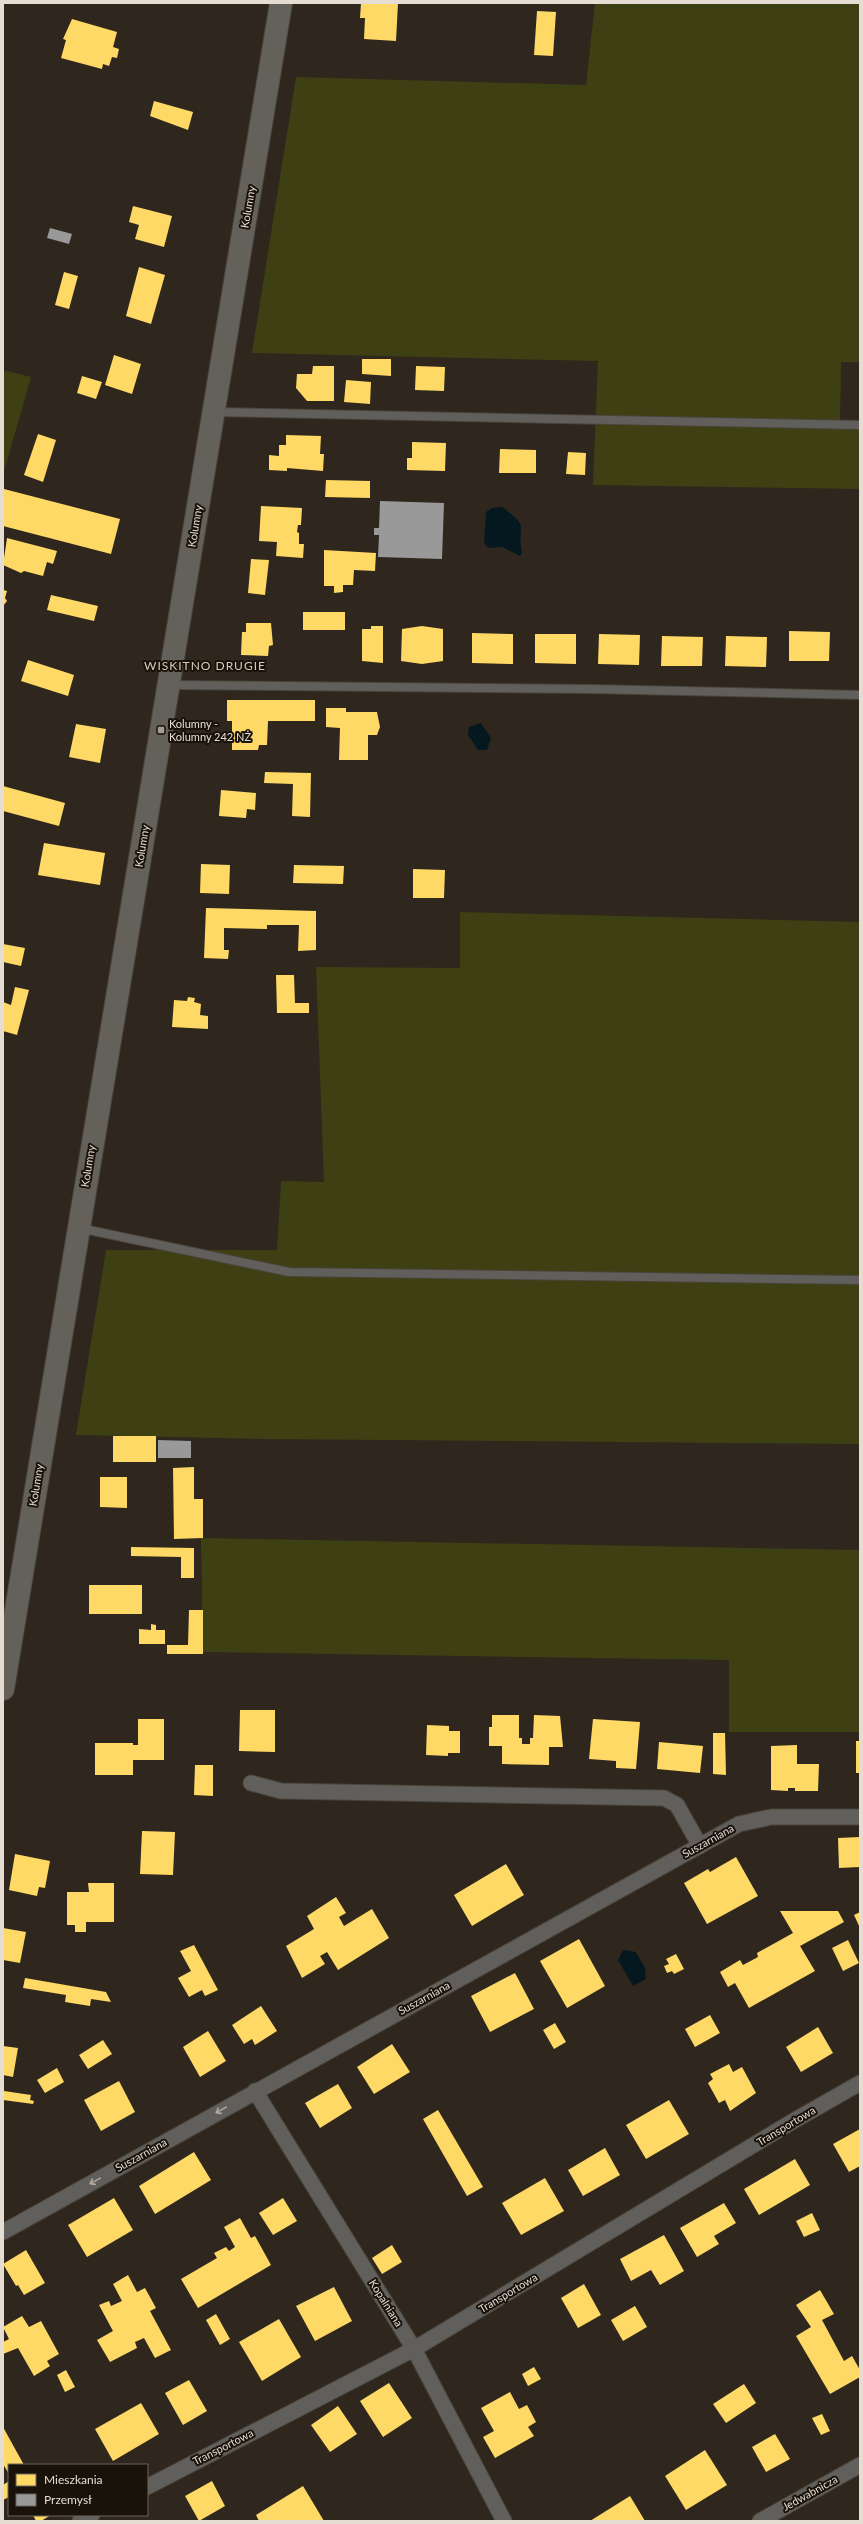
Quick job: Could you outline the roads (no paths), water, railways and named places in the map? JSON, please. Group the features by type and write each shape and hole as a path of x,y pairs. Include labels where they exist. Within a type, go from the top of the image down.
{"street":[{"name":"Kolumny","path":"3,1689 281,3"},
{"path":"251,1783 281,1791 664,1798 677,1806 700,1846"},
{"name":"Suszarniana","path":"3,2232 739,1824 771,1817 860,1817"},
{"name":"Transportowa","path":"148,2486 414,2349 794,2120 860,2083"},
{"name":"Kopalniana","path":"255,2091 414,2349 504,2521"},
{"name":"Jedwabnicza","path":"760,2521 860,2465"},
{"path":"80,2521 90,2516"}],"lane":[{"path":"213,412 860,426"},
{"path":"168,685 590,689 860,695"},
{"path":"78,1228 297,1273 860,1280"}],"water":[{"path":"502,507 520,523 522,553 520,556 502,547 488,548 484,543 486,512 492,508"},
{"path":"481,723 491,738 487,750 478,750 468,735 469,727"},
{"path":"623,1950 636,1952 645,1968 646,1979 633,1986 618,1960"}],"place":[{"name":"Kolumny - Kolumny 242 NŻ","path":"161,730"}],"district":[{"name":"WISKITNO DRUGIE","path":"205,666"}]}
